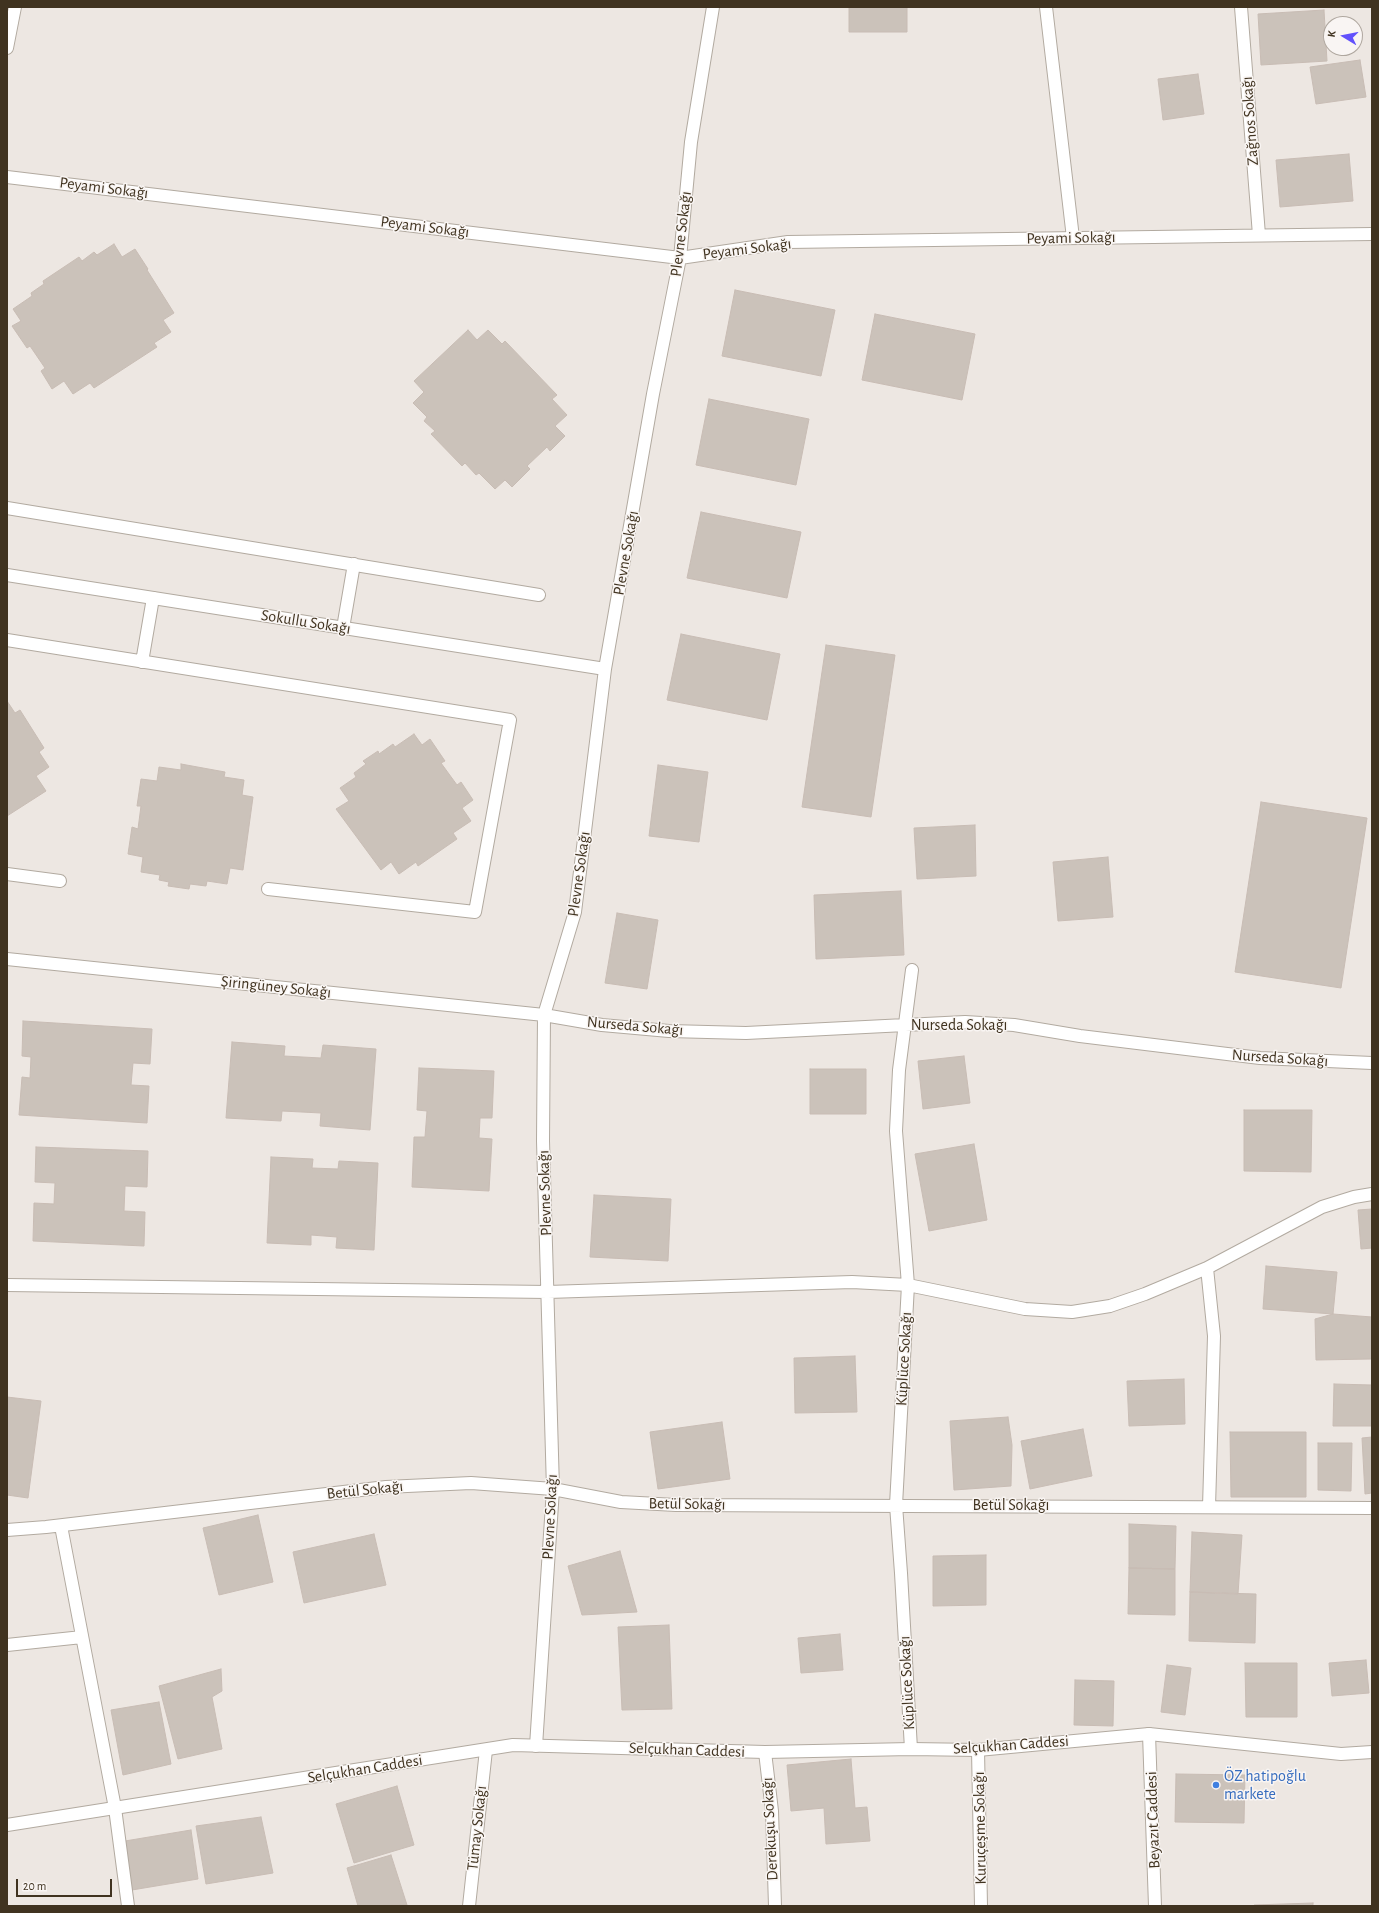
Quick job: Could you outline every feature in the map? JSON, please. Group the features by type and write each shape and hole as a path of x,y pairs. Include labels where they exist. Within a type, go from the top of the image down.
{"street":[{"path":"7,48 15,7"},
{"name":"Plevne Sokağı","path":"536,1746 553,1489 543,1141 544,1015 575,912 605,669 653,394 680,258 691,142 713,7"},
{"path":"1046,7 1073,238"},
{"name":"Zağnos Sokağı","path":"1241,7 1259,235"},
{"name":"Peyami Sokağı","path":"7,177 680,258 788,242 1372,234"},
{"path":"7,508 539,595"},
{"path":"343,628 354,564"},
{"name":"Sokullu Sokağı","path":"7,575 605,669"},
{"path":"142,662 153,598"},
{"path":"7,640 510,720 475,912 268,888"},
{"path":"7,874 60,881"},
{"name":"Şiringüney Sokağı","path":"7,959 544,1015"},
{"name":"Küplüce Sokağı","path":"911,1750 902,1580 896,1504 908,1285 896,1131 899,1070 912,970"},
{"name":"Nurseda Sokağı","path":"544,1015 602,1025 669,1031 746,1033 965,1022 1014,1024 1080,1036 1260,1058 1372,1063"},
{"path":"7,1285 548,1292 852,1282 908,1285 1025,1310 1072,1312 1110,1306 1146,1294 1207,1268 1322,1207 1354,1197 1372,1194"},
{"path":"1207,1268 1214,1336 1209,1507"},
{"name":"Betül Sokağı","path":"7,1530 62,1526 386,1487 470,1484 553,1489 629,1503 1372,1508"},
{"path":"62,1526 115,1808 128,1906"},
{"path":"7,1645 82,1638"},
{"name":"Selçukhan Caddesi","path":"7,1825 513,1745 765,1752 978,1750 1149,1734 1341,1754 1372,1752"},
{"name":"Beyazıt Caddesi","path":"1149,1734 1155,1906"},
{"name":"Tümay Sokağı","path":"469,1906 486,1750"},
{"name":"Kuruçeşme Sokağı","path":"978,1750 981,1906"},
{"name":"Derekuşu Sokağı","path":"765,1752 772,1811 775,1906"}],"building":[{"path":"849,7 907,7 907,32 849,32"},
{"path":"1324,10 1323,56 1327,56 1327,61 1261,65 1258,14"},
{"path":"1360,60 1366,97 1316,104 1310,67"},
{"path":"1198,74 1204,114 1163,120 1158,79"},
{"path":"1349,154 1353,201 1280,207 1276,160"},
{"path":"114,244 122,257 135,249 148,269 147,270 174,313 163,320 171,332 154,343 157,347 94,388 90,383 73,394 64,381 52,389 41,371 45,368 30,346 27,348 12,326 21,321 13,309 32,296 31,293 44,284 43,281 79,257 82,261 94,252 97,255"},
{"path":"735,290 835,310 821,376 722,356"},
{"path":"875,314 975,334 962,400 862,380"},
{"path":"468,330 477,340 488,330 502,344 505,341 557,395 552,399 567,415 555,426 565,436 550,451 547,447 527,466 530,469 512,487 505,480 495,489 479,473 476,475 465,463 462,466 431,434 435,431 424,421 427,417 413,403 424,392 414,381"},
{"path":"709,399 809,419 796,485 696,465"},
{"path":"701,512 801,532 787,598 687,578"},
{"path":"681,634 780,654 767,720 667,700"},
{"path":"826,645 895,655 871,817 802,807"},
{"path":"7,701 15,713 20,710 44,748 39,752 49,767 36,776 46,791 7,816"},
{"path":"414,734 422,745 430,739 445,761 441,763 457,785 461,782 473,800 462,808 471,821 453,833 457,839 418,866 416,862 399,874 391,862 381,870 336,809 349,801 340,788 356,777 354,773 366,764 363,761 378,751 379,754 393,744 395,747"},
{"path":"181,764 225,772 224,777 244,780 242,795 253,797 243,870 230,868 227,884 207,881 206,886 190,884 189,889 168,886 169,882 159,880 160,875 141,872 143,857 128,854 132,827 138,829 141,806 137,806 141,779 157,781 159,767 181,770"},
{"path":"658,765 708,772 699,842 649,836"},
{"path":"1261,802 1367,818 1341,988 1235,972"},
{"path":"975,825 976,876 917,879 914,828"},
{"path":"1108,857 1113,917 1058,921 1053,862"},
{"path":"901,891 904,955 816,959 814,895"},
{"path":"617,913 658,920 647,989 605,983"},
{"path":"23,1021 152,1029 150,1064 133,1063 131,1085 149,1086 147,1123 19,1115 22,1077 30,1078 31,1057 22,1056"},
{"path":"232,1042 285,1046 284,1056 321,1058 323,1045 376,1049 370,1130 320,1126 321,1113 282,1111 281,1121 226,1118"},
{"path":"964,1056 970,1103 923,1109 918,1061"},
{"path":"419,1068 494,1071 492,1118 480,1118 479,1138 492,1139 489,1191 412,1187 414,1137 425,1137 427,1111 417,1110"},
{"path":"810,1069 866,1069 866,1114 810,1114"},
{"path":"1244,1110 1312,1110 1311,1172 1244,1171"},
{"path":"974,1144 987,1220 929,1231 915,1154"},
{"path":"36,1147 148,1151 147,1187 125,1186 124,1211 145,1212 144,1246 33,1241 34,1203 54,1204 55,1183 35,1182"},
{"path":"271,1157 313,1159 312,1168 338,1169 339,1161 378,1163 374,1250 336,1248 337,1237 311,1235 311,1245 267,1243"},
{"path":"594,1195 671,1199 668,1261 590,1257"},
{"path":"1372,1209 1372,1248 1361,1249 1358,1210"},
{"path":"1266,1266 1337,1272 1333,1314 1263,1309"},
{"path":"1333,1314 1372,1317 1372,1359 1316,1360 1315,1319"},
{"path":"855,1356 857,1412 795,1413 794,1358"},
{"path":"1184,1379 1185,1424 1129,1426 1127,1381"},
{"path":"1334,1384 1372,1385 1372,1426 1333,1426"},
{"path":"7,1397 41,1401 28,1498 7,1495"},
{"path":"1008,1417 1012,1445 1011,1486 954,1490 950,1421"},
{"path":"722,1422 730,1479 658,1489 650,1432"},
{"path":"1083,1429 1092,1476 1030,1489 1021,1441"},
{"path":"1230,1432 1306,1432 1306,1497 1231,1497"},
{"path":"1372,1437 1372,1493 1365,1494 1362,1438"},
{"path":"1318,1443 1352,1443 1351,1491 1318,1490"},
{"path":"258,1515 273,1582 219,1595 203,1528"},
{"path":"1129,1524 1176,1526 1175,1569 1129,1568"},
{"path":"1192,1532 1242,1535 1238,1594 1190,1592"},
{"path":"374,1534 386,1585 304,1603 293,1552"},
{"path":"620,1551 637,1612 582,1615 568,1566"},
{"path":"986,1555 986,1605 933,1606 933,1556"},
{"path":"1129,1568 1175,1569 1175,1615 1128,1614"},
{"path":"1190,1592 1256,1594 1255,1643 1189,1641"},
{"path":"669,1625 672,1709 622,1710 618,1627"},
{"path":"840,1634 843,1670 801,1673 798,1638"},
{"path":"1366,1660 1369,1693 1332,1696 1329,1663"},
{"path":"1245,1663 1297,1663 1297,1717 1246,1717"},
{"path":"1167,1665 1191,1668 1185,1715 1161,1712"},
{"path":"221,1669 222,1691 212,1697 222,1749 178,1759 159,1686"},
{"path":"1075,1680 1114,1681 1113,1726 1074,1725"},
{"path":"159,1702 171,1764 123,1775 111,1710"},
{"path":"851,1759 855,1808 867,1807 870,1841 826,1844 824,1808 791,1811 787,1765"},
{"path":"1176,1774 1245,1775 1244,1823 1175,1822"},
{"path":"397,1786 414,1845 354,1863 336,1804"},
{"path":"261,1817 273,1873 206,1884 196,1826"},
{"path":"191,1830 198,1879 132,1890 125,1841"},
{"path":"391,1855 407,1905 358,1906 347,1868"},
{"path":"1313,1903 1313,1906 1254,1906 1254,1905"}],"place":[{"name":"ÖZ hatipoğlu markete","path":"1216,1785"}]}
